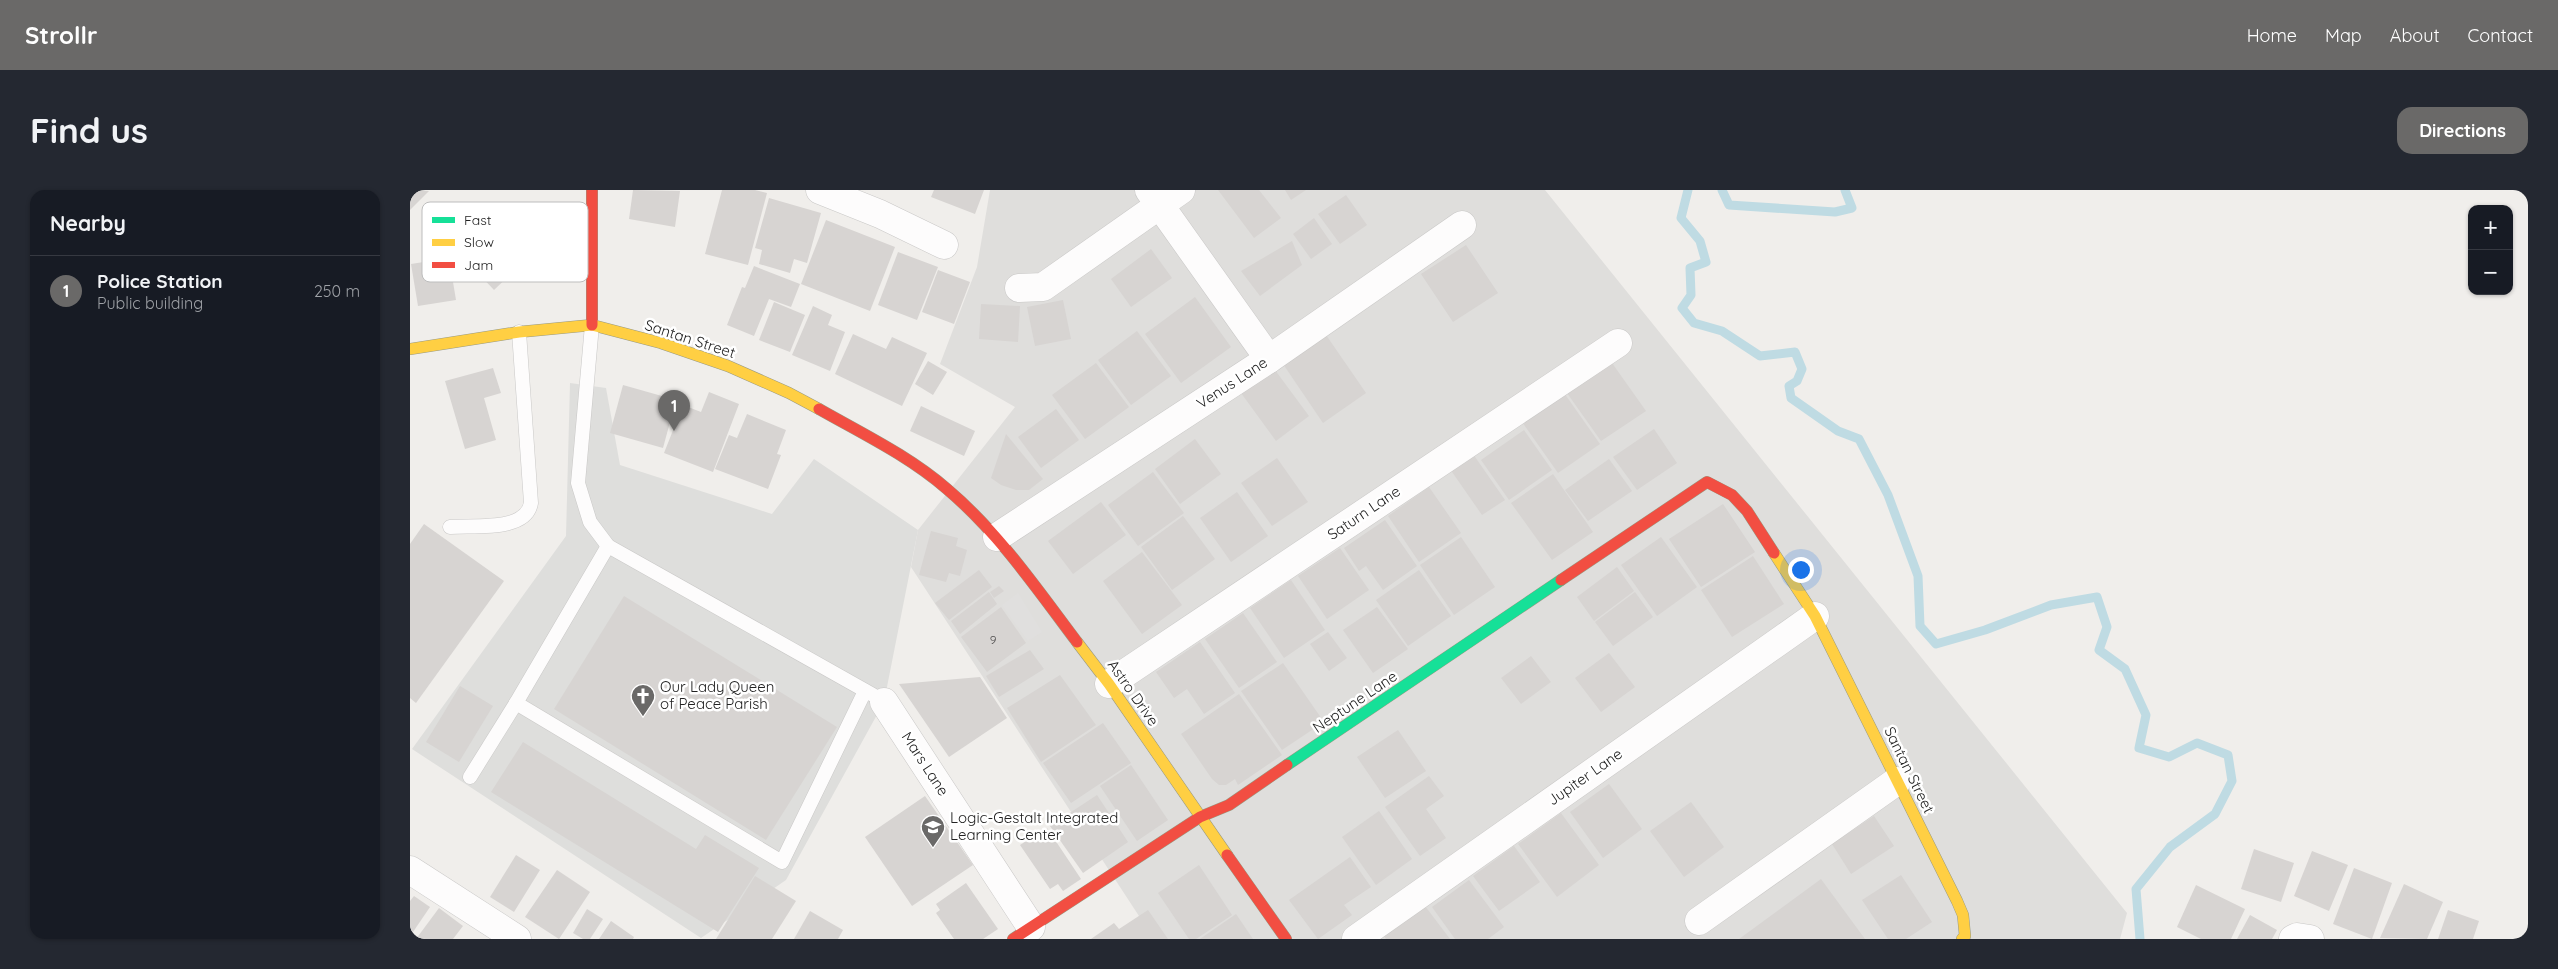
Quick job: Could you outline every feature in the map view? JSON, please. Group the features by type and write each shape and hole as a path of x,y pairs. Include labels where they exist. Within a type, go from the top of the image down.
{"street":[{"path":"592,190 592,325"},
{"path":"820,190 880,214 944,245"},
{"path":"1018,288 1043,287 1163,195 1269,358"},
{"name":"Venus Lane","path":"997,537 1269,358 1462,225"},
{"name":"Santan Street","path":"410,349 519,332 592,325 661,343 789,393 901,454 935,480"},
{"name":"Saturn Lane","path":"1109,684 1618,343"},
{"name":"Astro Drive","path":"935,480 997,537 1109,684 1286,939"},
{"name":"Santan Street","path":"1708,482 1732,495 1747,512 1815,616 1963,915 1965,936 1962,939"},
{"name":"Neptune Lane","path":"1028,935 1200,817 1229,806 1708,482"},
{"name":"Jupiter Lane","path":"1356,939 1815,616"},
{"name":"Mars Lane","path":"875,697 1028,935"},
{"path":"1699,921 1897,781"},
{"path":"410,870 517,939"}],"lane":[{"path":"516,703 782,862 875,697 608,546 590,522 578,483 592,325"},
{"path":"450,526 516,523 530,512 519,332"},
{"path":"470,777 516,703 608,546"}],"shaded area":[{"path":"990,190 1545,190 2127,913 2120,939 1154,939 911,567 918,530 1015,407 940,364 977,267"},
{"path":"570,383 606,388 620,465 772,514 814,459 918,530 884,702 786,880 701,938 412,749 566,536"},
{"path":"1018,593 1042,632 1028,641 1002,605"}],"building":[{"path":"410,190 429,191 410,210"},
{"path":"633,190 680,191 675,227 629,219"},
{"path":"722,190 755,190 767,193 748,265 705,254"},
{"path":"934,190 984,190 975,214 931,197"},
{"path":"1218,190 1259,190 1281,218 1254,238"},
{"path":"1285,190 1306,190 1291,200"},
{"path":"1346,195 1367,225 1340,244 1318,214"},
{"path":"769,198 821,213 807,263 794,259 790,273 759,264 762,250 755,248"},
{"path":"1314,218 1332,244 1311,259 1293,234"},
{"path":"826,220 895,247 870,311 801,284"},
{"path":"1292,241 1302,265 1260,296 1241,271"},
{"path":"1466,245 1498,293 1453,322 1421,274"},
{"path":"1151,249 1172,278 1131,307 1111,279"},
{"path":"898,252 938,267 917,320 878,305"},
{"path":"422,262 422,282 453,282 456,300 418,306 411,264"},
{"path":"754,266 800,284 791,307 769,299 754,336 727,325 742,287 745,288"},
{"path":"938,270 970,282 954,324 922,312"},
{"path":"486,282 502,282 494,290"},
{"path":"1195,297 1231,347 1181,383 1145,334"},
{"path":"1063,300 1071,339 1035,346 1027,307"},
{"path":"774,302 805,315 790,352 759,340"},
{"path":"981,304 1020,306 1018,342 979,339"},
{"path":"813,306 832,315 828,325 845,332 830,371 792,355"},
{"path":"1137,331 1171,376 1131,405 1098,360"},
{"path":"1324,332 1366,393 1323,423 1281,361"},
{"path":"853,334 886,349 892,337 927,353 902,406 835,374"},
{"path":"928,361 947,372 933,395 915,384"},
{"path":"1096,363 1129,407 1085,439 1052,395"},
{"path":"1612,363 1646,411 1601,441 1567,393"},
{"path":"493,368 501,393 484,398 496,440 465,449 445,381"},
{"path":"1275,370 1309,416 1276,441 1241,393"},
{"path":"623,385 676,400 663,448 610,433"},
{"path":"1562,390 1600,444 1558,473 1520,419"},
{"path":"709,392 739,404 713,472 664,453 683,405 701,412"},
{"path":"921,406 975,431 964,456 910,431"},
{"path":"1056,409 1079,440 1041,468 1018,437"},
{"path":"747,414 786,430 777,454 781,455 768,489 715,469 729,435 737,438"},
{"path":"1654,429 1677,463 1637,490 1613,457"},
{"path":"1524,430 1552,470 1509,500 1481,460"},
{"path":"1006,434 1043,479 1029,490 1016,490 1001,485 991,478"},
{"path":"1195,439 1221,474 1180,504 1155,469"},
{"path":"1473,454 1505,500 1482,515 1450,469"},
{"path":"1277,458 1308,502 1272,526 1241,483"},
{"path":"1609,459 1632,491 1588,521 1565,490"},
{"path":"1153,472 1184,513 1138,546 1108,505"},
{"path":"1553,474 1593,532 1552,560 1511,503"},
{"path":"1429,487 1461,533 1419,562 1388,516"},
{"path":"1237,492 1268,536 1231,562 1200,518"},
{"path":"1101,502 1126,535 1073,574 1048,541"},
{"path":"1723,504 1755,552 1701,587 1669,539"},
{"path":"1183,516 1215,559 1172,590 1141,547"},
{"path":"1385,520 1417,566 1383,590 1366,566 1359,571 1344,548"},
{"path":"424,524 504,581 416,703 410,698 410,544"},
{"path":"931,531 958,538 956,546 967,550 960,576 949,573 946,582 919,575"},
{"path":"1461,537 1495,587 1454,615 1420,565"},
{"path":"1661,537 1697,587 1657,616 1621,565"},
{"path":"1340,548 1369,590 1327,619 1298,576"},
{"path":"1142,552 1182,605 1142,634 1103,581"},
{"path":"1753,556 1784,604 1732,637 1701,590"},
{"path":"1617,567 1634,591 1594,621 1577,597"},
{"path":"979,570 992,587 949,620 935,603"},
{"path":"1419,570 1451,616 1408,646 1376,600"},
{"path":"1291,580 1325,630 1284,658 1250,608"},
{"path":"999,586 1004,591 994,598 990,592"},
{"path":"989,592 997,604 960,634 951,621"},
{"path":"1635,592 1653,617 1613,646 1595,622"},
{"path":"624,596 837,727 766,840 554,709"},
{"path":"1001,607 1026,643 987,672 961,637"},
{"path":"1377,607 1408,649 1373,673 1343,630"},
{"path":"1243,613 1277,662 1239,688 1205,639"},
{"path":"1328,632 1347,658 1329,671 1310,644"},
{"path":"1200,642 1235,693 1204,714 1187,689 1174,698 1156,672"},
{"path":"1030,650 1044,669 999,697 986,676"},
{"path":"1609,653 1635,687 1601,712 1575,678"},
{"path":"1531,656 1551,682 1521,704 1501,678"},
{"path":"1283,663 1324,722 1282,750 1241,691"},
{"path":"1060,675 1096,725 1041,762 1007,708"},
{"path":"980,677 1007,718 949,757 899,684"},
{"path":"460,686 493,706 459,762 426,742"},
{"path":"1239,694 1282,755 1238,785 1235,779 1226,785 1219,785 1212,779 1181,734"},
{"path":"1103,723 1131,763 1071,803 1043,763"},
{"path":"1398,730 1426,771 1385,798 1357,757"},
{"path":"523,742 696,849 705,835 759,868 718,932 491,792"},
{"path":"1131,765 1168,820 1137,841 1100,786"},
{"path":"1429,776 1444,796 1426,809 1446,838 1420,856 1385,807"},
{"path":"1609,784 1642,829 1603,858 1570,812"},
{"path":"1097,795 1128,842 1083,873 1050,826"},
{"path":"925,796 973,865 912,906 865,837"},
{"path":"1691,802 1724,847 1684,877 1650,831"},
{"path":"1379,811 1412,859 1376,885 1342,837"},
{"path":"1561,813 1599,865 1557,897 1518,844"},
{"path":"1874,816 1894,846 1851,874 1832,844"},
{"path":"1047,828 1081,879 1063,891 1058,884 1050,889 1020,845"},
{"path":"1514,846 1540,882 1499,911 1473,876"},
{"path":"2254,849 2294,863 2281,902 2241,889"},
{"path":"2312,851 2348,865 2329,911 2294,896"},
{"path":"516,855 540,870 514,912 490,897"},
{"path":"1350,857 1371,887 1344,905 1352,915 1318,939 1289,900"},
{"path":"1199,865 1232,915 1196,939 1189,939 1158,893"},
{"path":"2354,868 2392,883 2372,939 2333,924"},
{"path":"557,870 590,892 559,939 525,917"},
{"path":"1901,875 1932,922 1906,939 1888,939 1862,900"},
{"path":"755,876 796,901 772,939 716,939"},
{"path":"1821,879 1865,939 1739,939"},
{"path":"1469,880 1504,927 1488,939 1455,939 1432,907"},
{"path":"966,883 998,929 983,939 954,939 936,913 940,910 936,904"},
{"path":"2404,884 2443,902 2427,939 2380,938"},
{"path":"2196,885 2245,909 2231,939 2201,939 2177,927"},
{"path":"414,896 430,907 413,932 410,930 410,901"},
{"path":"1425,906 1450,939 1386,939 1384,936"},
{"path":"439,908 463,926 453,939 416,939"},
{"path":"587,909 603,919 590,939 583,939 573,933"},
{"path":"1148,910 1168,939 1091,939 1114,923 1119,929"},
{"path":"2448,910 2479,921 2473,939 2438,939"},
{"path":"810,911 843,930 838,939 794,939"},
{"path":"1236,914 1253,939 1200,939"},
{"path":"2250,915 2277,930 2272,939 2237,939"},
{"path":"611,921 634,937 633,939 599,939"}],"waterway":[{"path":"1688,190 1681,218 1700,241 1706,262 1690,268 1691,295 1682,308 1694,323 1722,331 1760,356 1795,352 1802,369 1797,381 1789,386 1791,398 1838,431 1859,439 1888,495 1918,576 1920,626 1936,644 1985,630 2051,605 2097,597 2107,627 2099,650 2125,669 2146,715 2139,748 2169,757 2197,743 2228,755 2232,781 2215,814 2170,847 2136,889 2140,939"},
{"path":"1722,190 1729,205 1835,212 1852,208 1845,190"}],"traffic: fast":[{"path":"1287,765 1561,580"}],"traffic: slow":[{"path":"410,349 519,332 592,325 661,343 728,366 789,393 819,409"},
{"path":"1774,553 1815,616 1957,901 1963,915 1965,936 1962,939"},
{"path":"1077,642 1109,684 1227,855"}],"traffic: jam":[{"path":"592,190 592,325"},
{"path":"819,409 917,466 966,506 1016,562 1077,642"},
{"path":"1561,580 1707,482 1732,495 1747,511 1774,553"},
{"path":"1013,939 1200,817 1229,805 1287,765"},
{"path":"1227,855 1286,939"}],"place":[{"name":"Police Station","path":"674,431"},
{"name":"Our Lady Queen of Peace Parish","path":"643,717"},
{"name":"Logic-Gestalt Integrated Learning Center","path":"933,848"}]}
